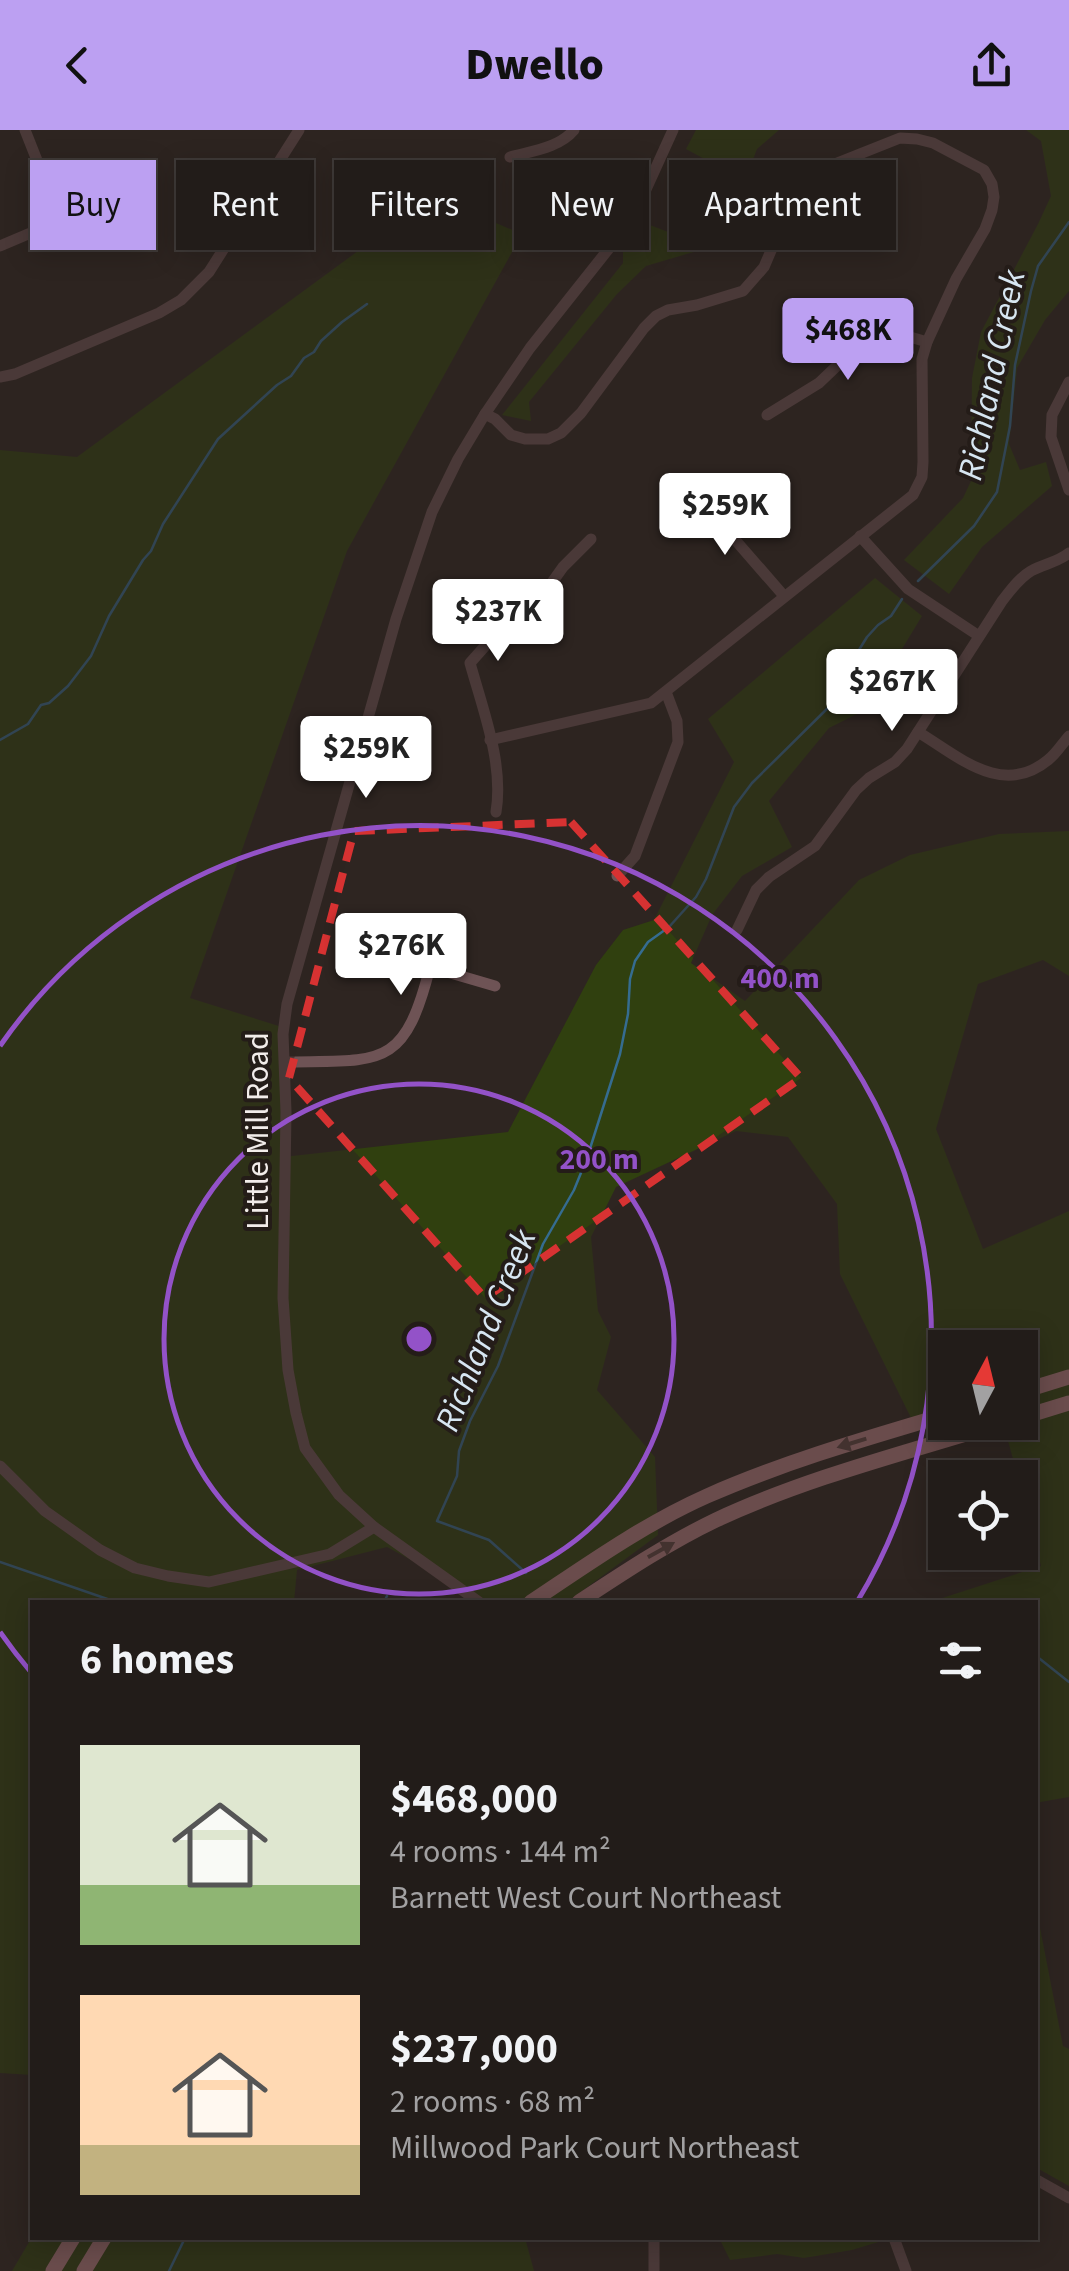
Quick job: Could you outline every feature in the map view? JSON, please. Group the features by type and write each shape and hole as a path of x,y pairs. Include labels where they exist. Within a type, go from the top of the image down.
{"main road":[{"path":"1038,1386 1069,1377"},
{"path":"1038,1412 1069,1403"},
{"path":"534,1600 618,1544 704,1498 780,1466 928,1420"},
{"path":"584,1600 632,1566 717,1520 790,1491 946,1440"},
{"path":"53,2271 71,2240"},
{"path":"84,2271 103,2240"}],"street":[{"path":"24,130 36,160"},
{"path":"0,377 159,313 181,300 209,272 298,130"},
{"path":"510,157 549,146 574,130"},
{"name":"Little Mill Road","path":"475,1600 374,1527 340,1496 305,1448 288,1370 284,1298 283,1034 288,1004 396,618 432,512 485,414 530,348 638,207 674,130"},
{"path":"485,414 511,436 548,439 562,434 656,316 742,290 764,267 789,198 799,182 812,173 900,138 917,139 933,143 984,170 992,184 994,197 986,229 956,279 922,358 922,477 913,495 651,702 490,740"},
{"path":"0,246 30,233"},
{"path":"767,415 819,383 866,338 880,331 927,342"},
{"path":"1069,382 1052,415 1052,436 1069,490"},
{"path":"682,498 717,518 784,596"},
{"path":"860,536 908,588 979,636"},
{"path":"496,812 499,792 490,740 470,663 536,605 563,567 591,539"},
{"path":"737,930 756,890 815,846 856,790 895,762 1002,601 1028,572 1069,553"},
{"path":"617,876 634,856 678,742 680,731 666,692"},
{"path":"918,732 986,773 1003,776 1026,773 1048,760 1069,736"},
{"path":"285,1062 362,1060 389,1050 417,1015 430,967 495,986"},
{"path":"0,1466 45,1510 100,1550 135,1568 182,1578 209,1582 330,1554 374,1527"},
{"path":"1038,2182 1069,2198"},
{"path":"654,2240 654,2271"},
{"path":"895,2240 906,2271"}],"highlighted area":[{"path":"571,822 801,1078 485,1298 289,1078 354,831"}],"green space":[{"path":"696,130 779,130 757,149 753,160 706,160 686,149"},
{"path":"1026,130 1069,130 1069,291 1045,320 1017,368 1009,444 1020,470 1046,462 1052,486 982,547 949,594 904,560 963,498 971,481 972,378 981,332 1051,196 1041,141"},
{"path":"494,222 514,231 514,248 347,551 190,998 282,1027 283,1157 508,1132 596,965 623,930 654,920 734,762 708,719 875,578 922,616 865,710 829,728 769,801 792,847 742,876 712,915 691,963 745,1001 859,880 910,855 999,834 1069,831 1069,976 1043,960 978,984 936,1129 983,1249 1069,1211 1069,1797 1038,1802 1038,1600 936,1600 1041,1566 1038,1460 1013,1460 1008,1440 1038,1440 1038,1330 928,1330 928,1421 915,1426 840,1274 837,1204 788,1137 736,1131 616,1187 591,1237 598,1311 611,1337 597,1390 655,1457 658,1535 570,1600 485,1600 387,1547 297,1570 294,1600 30,1600 30,2075 0,2073 0,450 77,457 359,250 494,250"},
{"path":"649,225 669,232 669,250 700,250 646,266 617,294 529,402 531,421 502,415 623,263 624,250 649,250"},
{"path":"1038,1917 1063,2046 1069,2049 1069,2186 1038,2169"},
{"path":"30,2240 526,2240 534,2271 12,2271"},
{"path":"720,2240 885,2240 804,2258 777,2254 730,2260"}],"waterway":[{"name":"Richland Creek","path":"918,581 974,526 997,492 1010,426 1015,365 1031,291 1038,266 1069,222"},
{"path":"0,740 28,724 41,705 68,686 91,656 109,616 218,439 291,376 321,341 367,304"},
{"name":"Richland Creek","path":"526,1573 489,1540 437,1521 457,1476 459,1451 470,1421 498,1366 543,1244 574,1190 587,1158 620,1054 635,961 648,942 669,927 696,897 734,807 752,783 838,698 849,666 867,637 891,616 902,599"},
{"name":"Richland Creek","path":"0,1562 110,1600"},
{"name":"Richland Creek","path":"385,1600 387,1596"},
{"path":"1038,1657 1069,1682"},
{"path":"169,2271 184,2240"}]}
